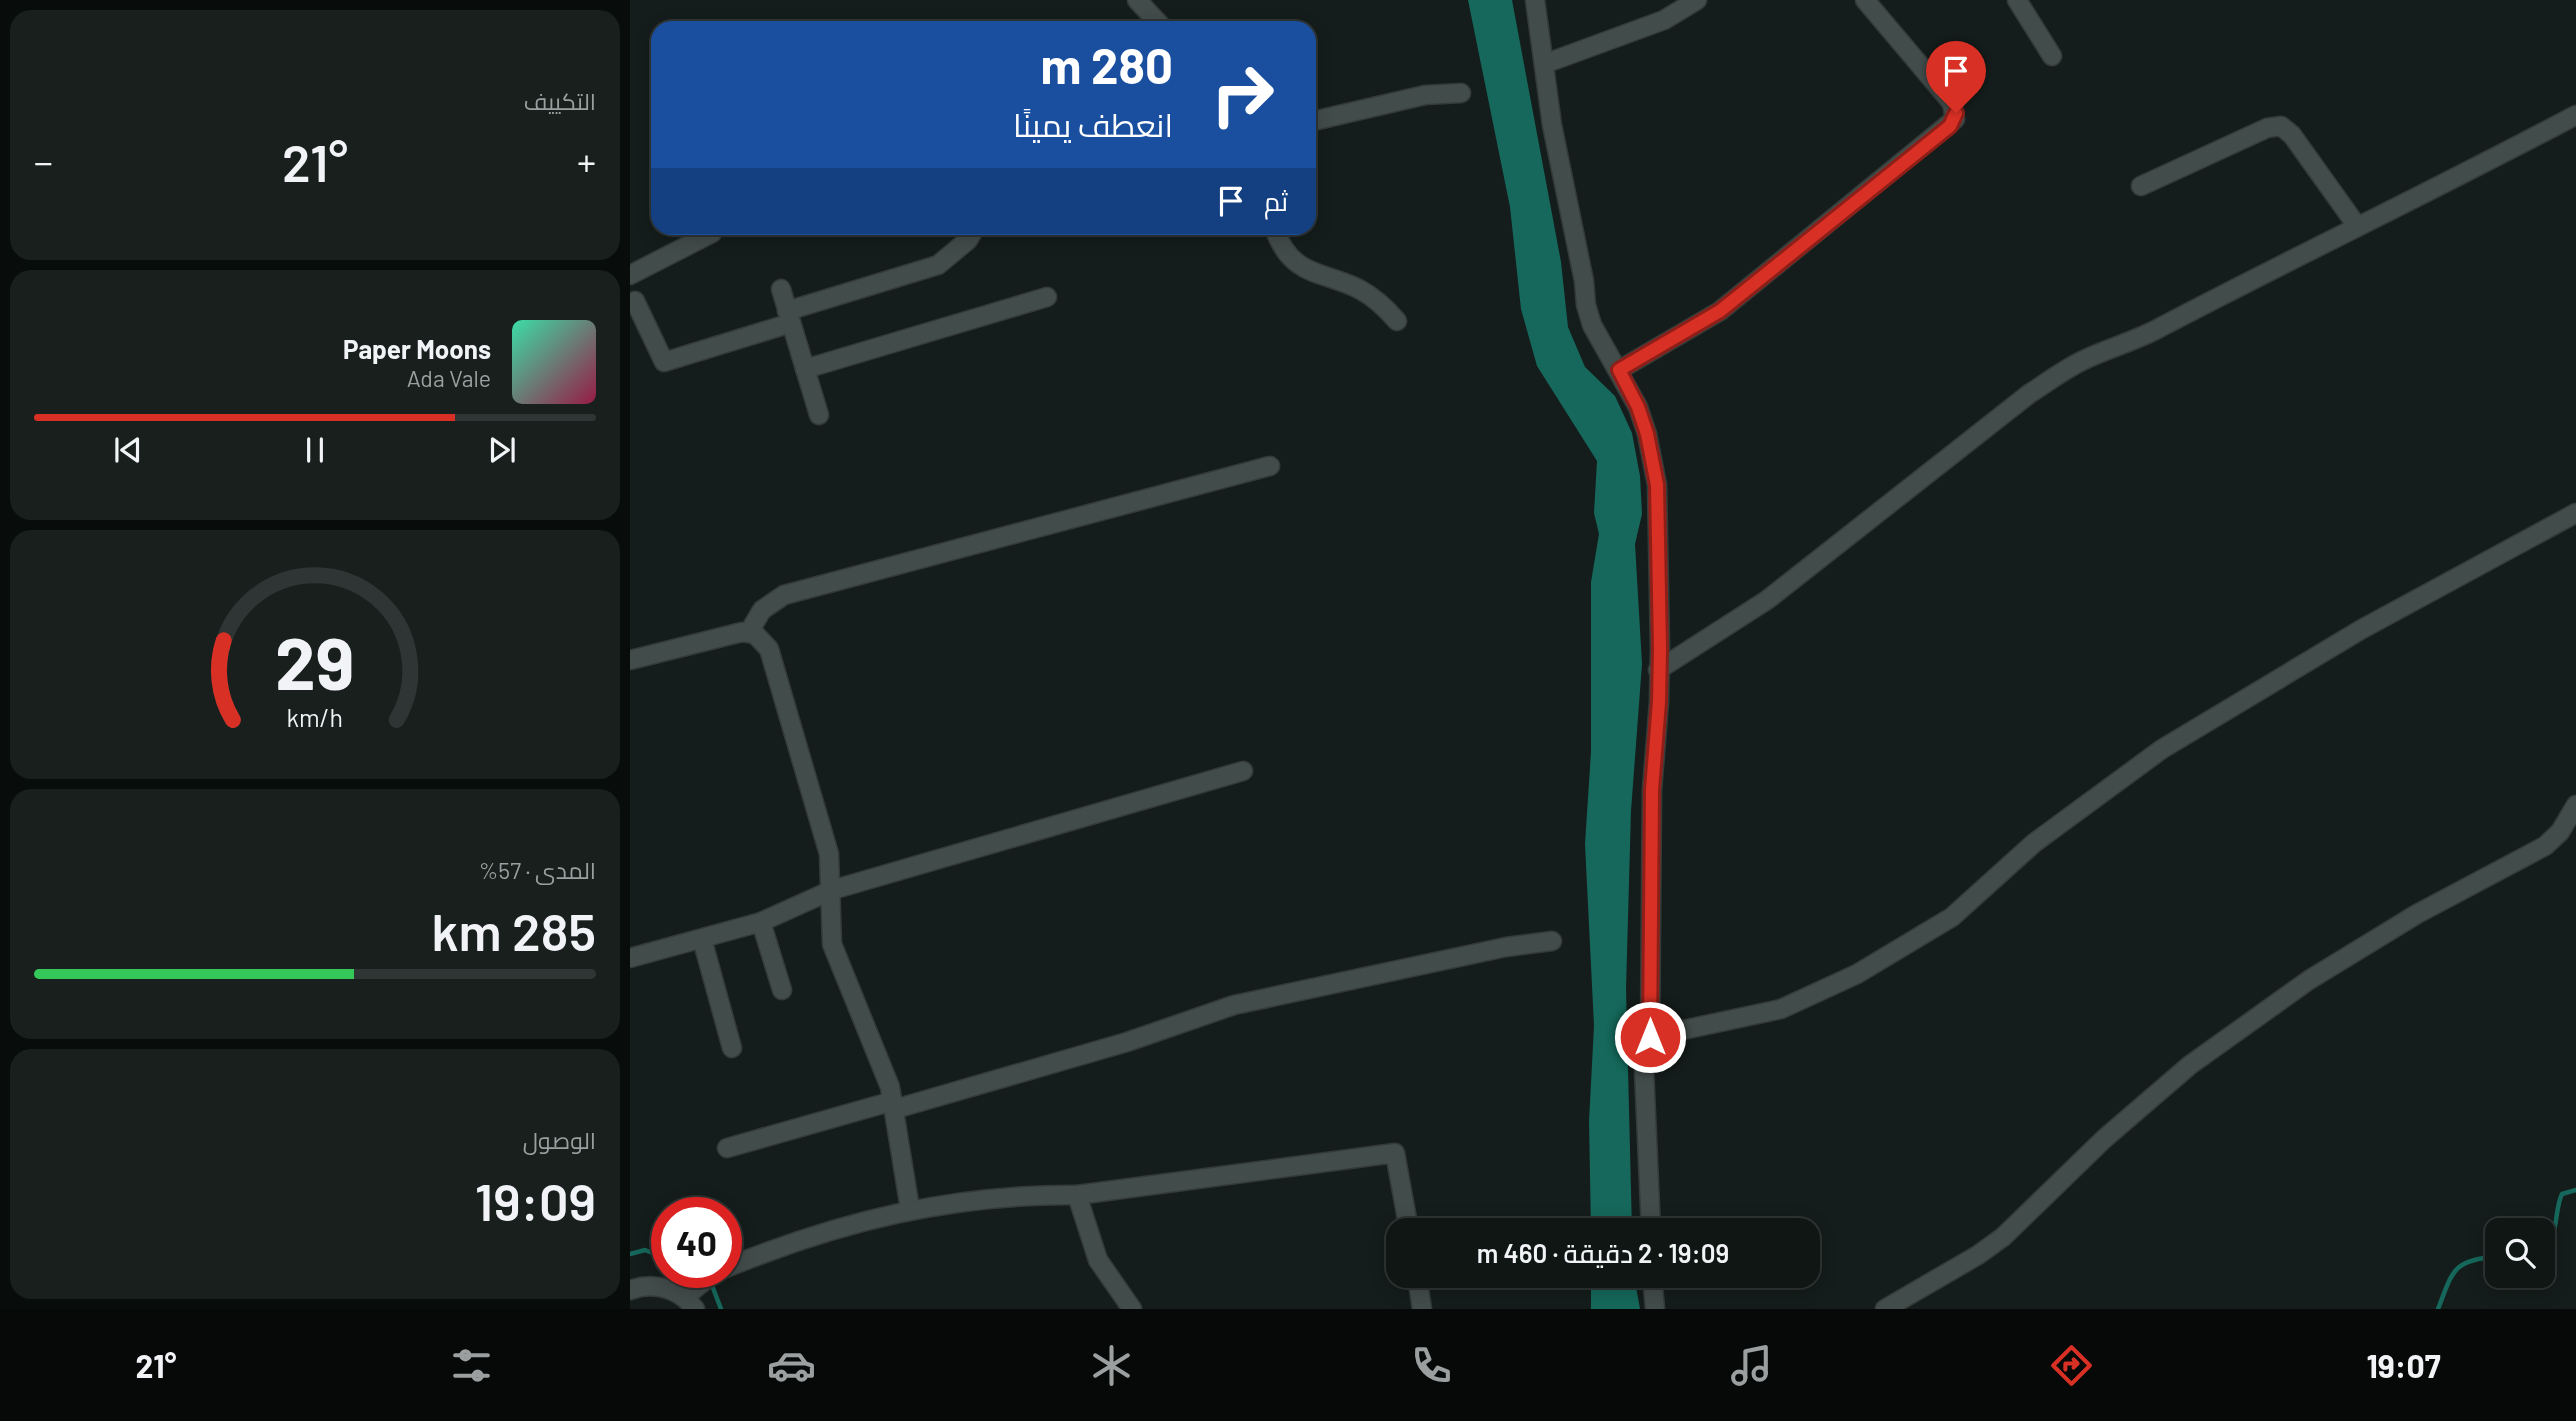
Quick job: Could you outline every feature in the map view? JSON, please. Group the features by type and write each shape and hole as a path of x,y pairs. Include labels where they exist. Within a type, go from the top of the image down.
{"street":[{"path":"1136,0 1156,21"},
{"path":"1535,0 1552,125 1582,272 1586,305 1601,344 1619,370 1638,407 1647,434 1657,485 1659,702 1652,790 1650,1037 1644,1069 1650,1218"},
{"path":"1544,64 1664,20 1697,0"},
{"path":"1619,370 1720,311 1955,118 1952,103 1865,0"},
{"path":"2017,0 2052,56"},
{"path":"1316,120 1425,96 1461,93"},
{"path":"1658,670 1767,600 2029,394 2062,372 2145,336 2197,306 2450,182 2576,115"},
{"path":"2141,187 2267,128 2281,126 2292,135 2357,226"},
{"path":"630,275 708,235"},
{"path":"630,304 635,301 664,362 938,265 961,247 970,235"},
{"path":"1278,235 1300,265 1319,276 1362,290 1397,321"},
{"path":"781,289 819,415"},
{"path":"805,369 1047,297"},
{"path":"749,632 762,610 784,595 1270,466"},
{"path":"1650,1037 1781,1009 1857,974 1952,917 2034,843 2162,749 2362,629 2576,513"},
{"path":"630,660 749,632 761,638 769,649 825,841 832,890 832,944 845,982 877,1049 894,1105 910,1209"},
{"path":"630,958 761,922 832,890 1242,771"},
{"path":"1885,1309 1968,1261 2003,1237 2104,1139 2190,1065 2309,980 2417,915 2545,846 2560,832 2576,805"},
{"path":"761,922 782,990"},
{"path":"702,939 732,1048"},
{"path":"727,1148 1127,1042 1234,1006 1506,947 1552,941"},
{"path":"742,1262 846,1224 910,1209 1027,1195 1077,1195 1395,1153 1407,1218"},
{"path":"1077,1195 1098,1261 1132,1309"},
{"path":"630,1290 658,1285 690,1299"},
{"path":"1419,1288 1422,1309"},
{"path":"1653,1288 1655,1309"}],"shaded area":[{"path":"1468,0 1512,0 1561,262 1568,327 1585,367 1615,396 1632,433 1640,476 1642,514 1635,544 1642,664 1631,811 1626,989 1632,1218 1591,1218 1589,1121 1594,1026 1585,844 1591,752 1591,582 1599,534 1594,513 1597,461 1537,366 1521,309 1510,207"},
{"path":"1591,1288 1636,1288 1640,1309 1591,1309"}],"waterway":[{"path":"2555,1226 2562,1194 2576,1190"},
{"path":"630,1254 645,1250 651,1252"},
{"path":"2438,1309 2457,1269 2471,1261 2485,1258"},
{"path":"713,1288 721,1309"}],"route":[{"path":"1650,1037 1652,790 1660,649 1657,485 1647,434 1638,407 1619,370 1720,311 1950,126 1956,113"}]}
